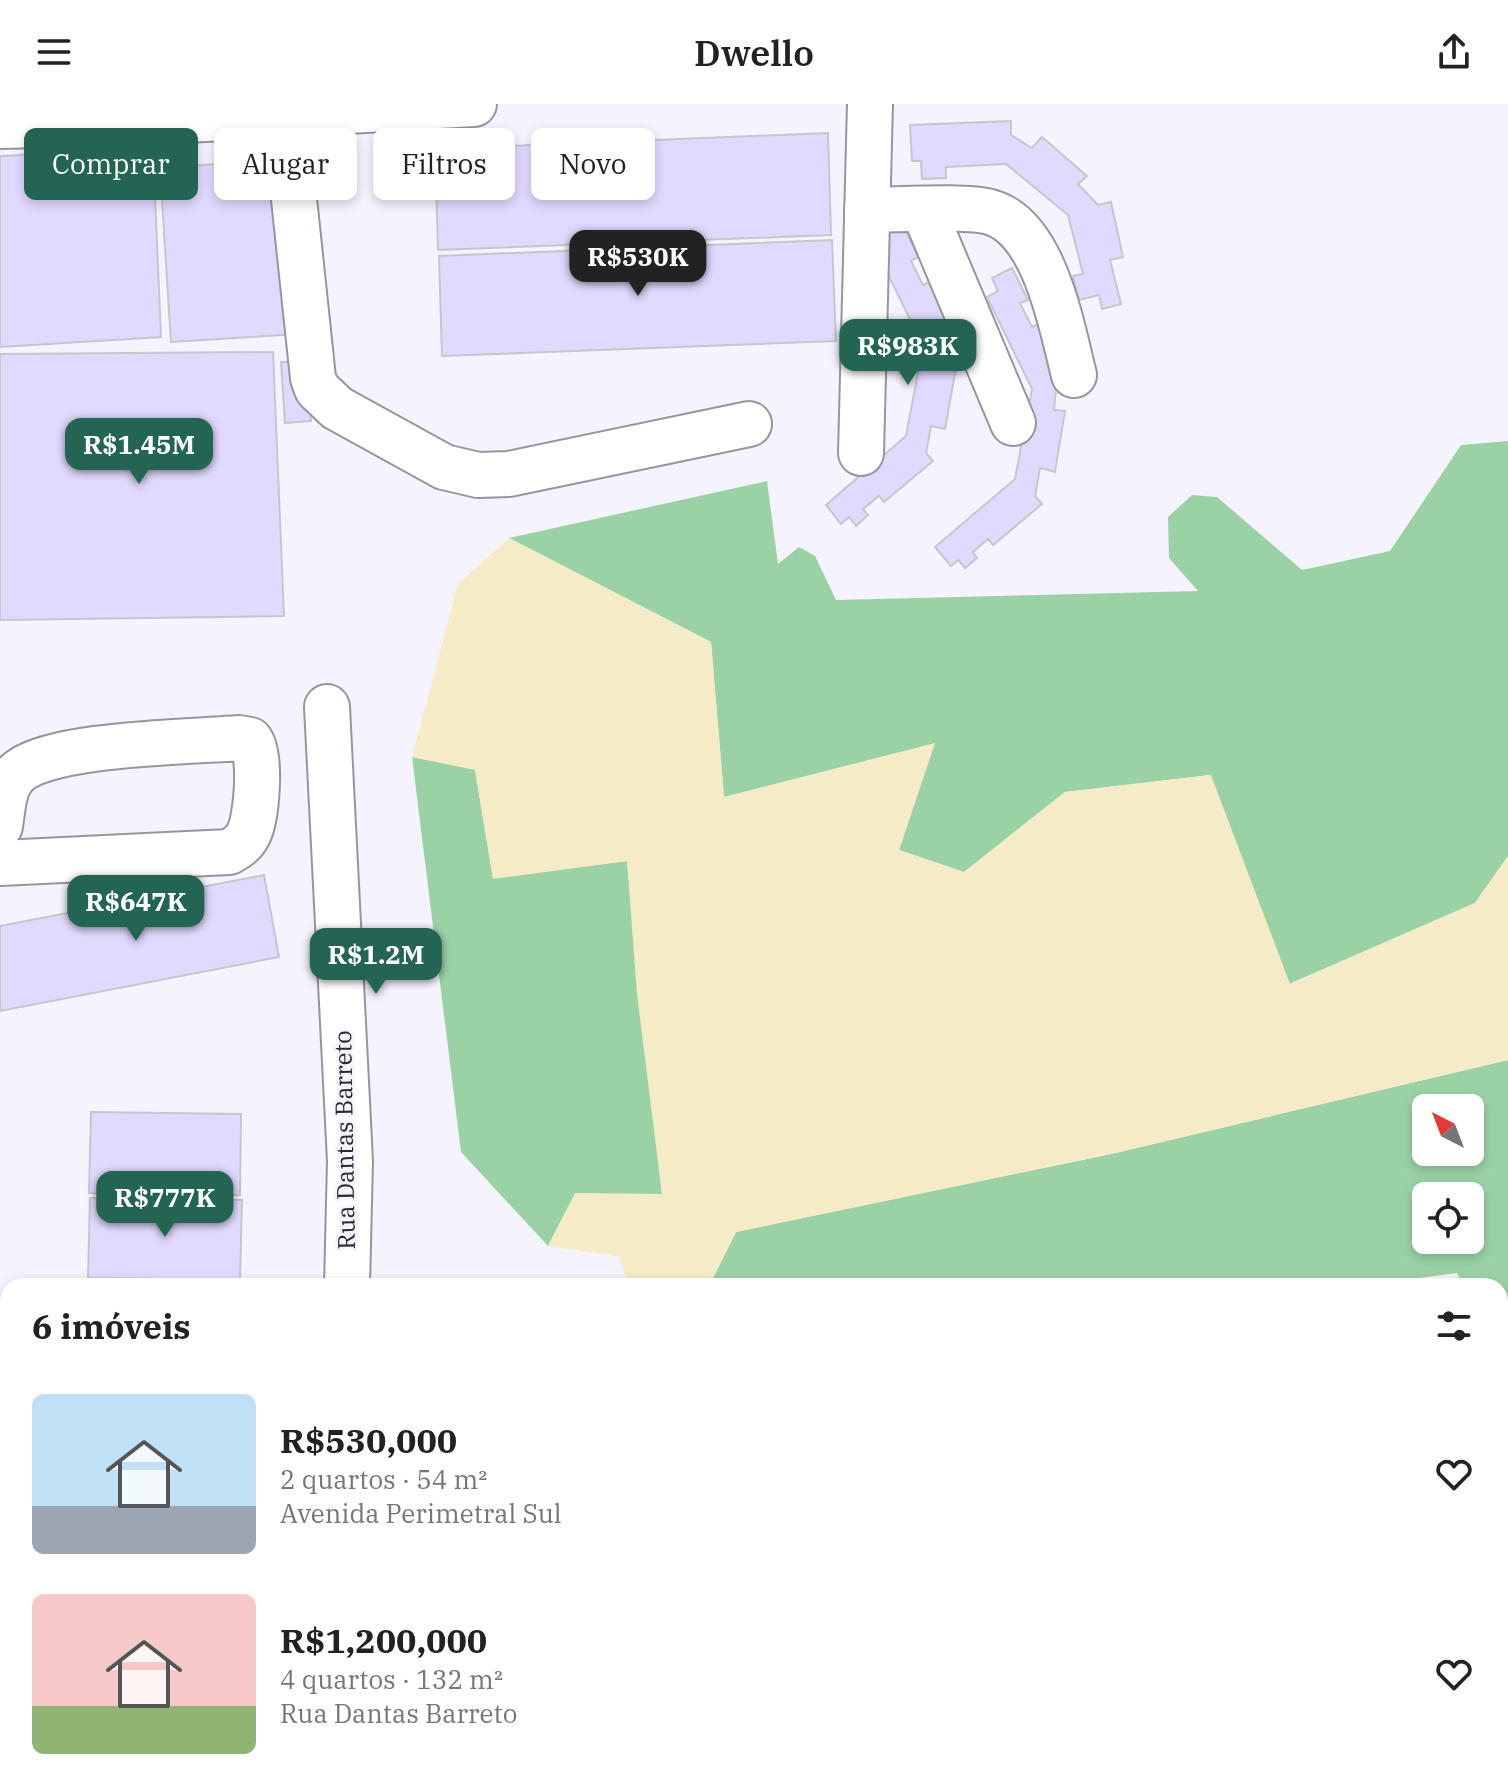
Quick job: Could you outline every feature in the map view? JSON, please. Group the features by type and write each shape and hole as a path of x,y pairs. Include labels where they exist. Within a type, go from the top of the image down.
{"street":[{"path":"0,126 128,113 285,114 474,104"},
{"path":"861,453 870,104"},
{"path":"285,114 313,378 317,389 337,408 444,467 478,475 509,474 749,424"},
{"path":"867,210 990,212 1009,222 1025,239 1052,292 1074,375"},
{"path":"924,211 1013,423"},
{"name":"Rua Dantas Barreto","path":"327,707 350,1161 347,1278"},
{"path":"0,826 6,789 13,776 24,766 46,759 114,747 239,738 250,740 256,749 256,788 250,832 229,852 0,863"}],"green space":[{"path":"1508,441 1508,856 1475,903 1289,984 1210,775 1065,792 964,872 899,850 934,744 724,797 711,642 509,538 767,481 778,564 799,547 815,556 836,600 1198,591 1169,558 1168,517 1192,495 1217,497 1302,570 1390,551 1461,445"},
{"path":"412,757 475,769 493,878 627,861 662,1195 575,1194 548,1246 461,1152"},
{"path":"1508,1060 1508,1278 1459,1278 1457,1273 1419,1278 713,1278 736,1232 1111,1154"}],"sand":[{"path":"509,538 711,642 724,797 935,743 899,850 964,872 1065,792 1211,775 1290,984 1475,903 1508,856 1508,1060 1111,1154 736,1232 713,1278 626,1278 619,1256 548,1246 575,1193 662,1194 637,994 627,861 493,879 475,770 412,757 458,584"}],"building":[{"path":"1011,121 1011,135 1032,148 1042,137 1087,176 1078,184 1098,205 1111,202 1123,257 1110,260 1121,304 1102,309 1099,295 1079,300 1073,276 1083,274 1068,215 1006,164 946,167 946,178 922,179 921,161 912,161 910,125"},
{"path":"828,133 831,235 438,250 437,200 515,200 515,146 531,145 531,200 655,200 655,140"},
{"path":"24,155 24,200 155,200 161,337 0,347 0,156"},
{"path":"214,164 214,200 289,200 298,334 171,342 162,200 198,200 198,165"},
{"path":"903,225 918,257 911,261 923,285 930,281 955,331 947,334 945,368 956,368 945,429 931,426 926,453 933,461 884,502 879,496 863,509 868,515 856,526 849,517 841,524 826,505 906,436 923,346 878,254 889,249 883,235"},
{"path":"832,240 836,341 442,356 439,256"},
{"path":"1012,268 1028,300 1020,303 1032,327 1039,324 1057,377 1054,410 1065,411 1055,472 1040,468 1035,496 1042,504 993,545 988,539 973,552 977,558 965,568 958,560 951,566 935,547 1015,479 1032,389 987,297 998,291 992,278"},
{"path":"273,352 284,616 0,620 0,354"},
{"path":"307,361 311,421 285,423 281,362"},
{"path":"264,875 279,957 0,1011 0,926"},
{"path":"91,1112 241,1114 240,1195 89,1193"},
{"path":"90,1198 242,1200 240,1278 88,1278"}]}
